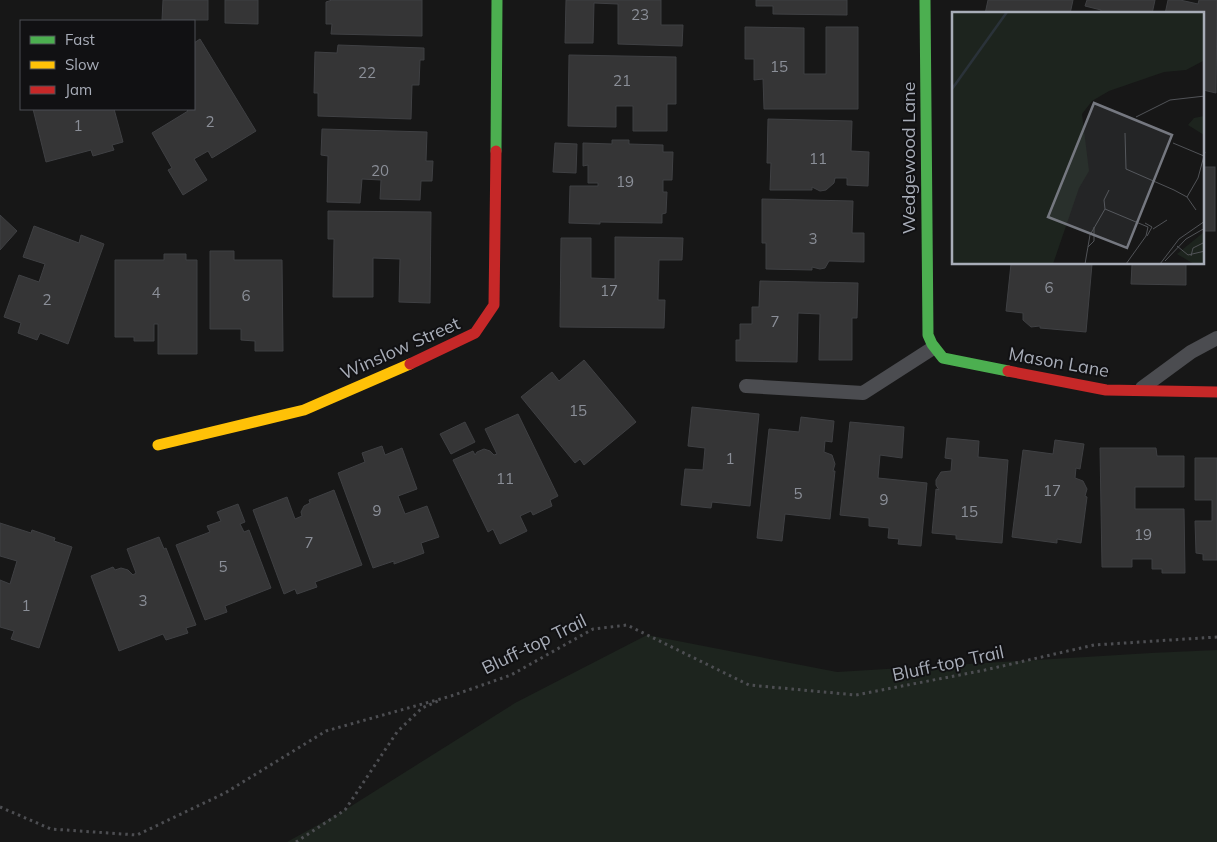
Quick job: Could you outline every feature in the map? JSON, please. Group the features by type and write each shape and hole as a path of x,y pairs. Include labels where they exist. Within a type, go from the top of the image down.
{"street":[{"name":"Winslow Street","path":"158,445 304,410 446,348 475,333 494,305 497,0"},
{"name":"Wedgewood Lane","path":"925,0 927,334 933,348"},
{"name":"Mason Lane","path":"933,348 943,358 1106,390 1217,392"}],"lane":[{"path":"1139,390 1191,352 1217,338"},
{"path":"746,386 863,393 933,348"}],"path":[{"name":"Bluff-top Trail","path":"0,807 51,828 137,835 225,793 326,731 451,696 511,675 593,628 627,625 749,685 856,695 984,670 1094,645 1217,637"},
{"path":"296,842 345,810 397,732 422,708 451,696"}],"shaded area":[{"path":"647,635 837,672 1217,650 1217,842 287,842 345,810 515,703"}],"building":[{"path":"163,0 208,0 208,20 162,20"},
{"path":"225,0 258,0 258,24 225,23"},
{"path":"332,0 422,0 422,36 331,34 332,24 326,24 326,2"},
{"path":"566,0 661,0 661,25 683,25 682,46 618,44 618,4 594,3 593,43 565,43"},
{"path":"756,0 847,0 847,15 773,14 773,6 756,6"},
{"path":"988,0 1073,0 1070,12 985,12"},
{"path":"1087,0 1155,0 1152,12 1100,12 1101,10 1085,6"},
{"path":"1168,0 1180,0 1198,4 1199,0 1217,0 1216,93 1204,90 1204,12 1165,12"},
{"path":"745,27 804,28 804,74 826,74 826,27 858,27 858,109 764,109 763,79 754,80 754,59 745,59"},
{"path":"200,39 256,131 212,158 208,151 194,159 207,180 183,195 168,170 172,168 152,133 187,110 195,110 195,42"},
{"path":"338,45 424,48 424,60 420,60 419,85 412,85 411,119 318,116 318,93 314,93 315,52 337,53"},
{"path":"569,55 676,57 676,104 667,104 667,131 633,131 633,106 616,106 616,127 568,126"},
{"path":"33,110 114,110 123,142 112,145 114,150 93,156 91,150 46,162"},
{"path":"768,119 852,121 851,151 869,152 868,186 847,185 847,178 835,178 834,183 826,190 820,191 812,187 812,190 770,190 771,163 767,163"},
{"path":"322,129 427,132 426,161 433,161 432,181 421,181 420,200 380,199 381,180 362,179 360,203 327,202 328,156 321,155"},
{"path":"612,140 629,140 629,144 663,145 663,152 673,152 672,180 663,180 663,192 667,192 666,213 662,214 662,223 569,223 570,186 598,186 598,183 588,183 588,165 583,166 583,143 612,144"},
{"path":"555,143 577,144 576,173 553,172"},
{"path":"1204,167 1215,167 1215,231 1204,231"},
{"path":"762,199 853,201 852,233 864,233 864,262 829,261 825,268 812,267 812,270 766,269 766,243 762,243"},
{"path":"328,211 431,212 430,303 399,302 400,259 373,258 373,297 333,297 334,239 328,239"},
{"path":"0,215 17,231 0,250"},
{"path":"34,226 79,243 81,235 104,244 68,344 40,333 37,340 18,333 21,323 4,317 19,275 39,282 45,264 23,257"},
{"path":"615,237 683,238 682,260 659,260 658,300 665,300 664,328 560,327 561,238 591,238 591,278 615,279"},
{"path":"210,251 234,251 234,260 282,260 283,351 255,351 255,341 241,340 241,329 210,329"},
{"path":"164,254 186,254 186,260 197,260 197,354 158,354 158,324 154,324 154,341 134,341 134,337 115,337 115,260 164,260"},
{"path":"1011,265 1092,265 1086,332 1040,328 1040,326 1031,327 1023,320 1023,313 1006,311"},
{"path":"1132,265 1186,265 1186,285 1131,284"},
{"path":"760,281 858,283 857,318 852,318 852,360 819,360 820,314 798,313 797,362 736,361 736,340 740,340 740,324 752,324 752,307 759,307"},
{"path":"584,360 636,422 584,465 580,459 575,463 521,397 552,372 559,381"},
{"path":"692,407 759,414 750,506 712,502 711,508 681,505 685,469 703,470 705,448 688,446"},
{"path":"518,414 558,496 550,500 552,506 533,515 531,511 520,516 527,531 500,544 493,529 488,532 453,460 473,451 475,455 484,449 494,455 497,454 485,429"},
{"path":"801,417 834,421 832,442 825,441 824,452 832,455 835,464 830,519 785,514 782,541 757,538 769,429 799,432"},
{"path":"465,422 475,442 451,454 440,434"},
{"path":"850,422 904,427 902,458 880,455 878,478 927,483 921,546 898,544 899,539 888,538 889,528 869,526 869,518 840,515"},
{"path":"947,438 979,441 978,457 1008,460 1002,543 956,539 956,535 932,533 936,489 939,490 936,480 941,472 951,471 952,459 945,458"},
{"path":"1055,440 1084,444 1080,469 1076,468 1075,478 1083,481 1087,489 1081,543 1057,539 1057,543 1012,537 1023,450 1053,454"},
{"path":"382,446 385,455 402,448 417,489 398,496 405,514 427,506 439,537 421,543 424,553 394,564 394,561 373,568 338,473 365,462 362,453"},
{"path":"1100,448 1156,448 1157,456 1184,456 1184,487 1135,487 1135,509 1184,509 1185,573 1162,573 1162,569 1152,569 1152,559 1132,559 1132,567 1102,567"},
{"path":"1195,458 1217,458 1217,560 1203,560 1203,554 1196,553 1195,521 1212,521 1212,500 1195,500"},
{"path":"334,490 362,565 315,582 317,587 297,594 295,589 284,594 253,510 287,497 295,519 302,516 301,512 304,506 310,503 309,500"},
{"path":"238,504 245,522 240,524 244,532 249,530 271,588 225,606 227,612 205,620 176,545 210,532 207,526 221,521 217,512"},
{"path":"0,523 31,533 32,530 55,538 54,541 72,547 39,648 11,639 14,631 0,627 0,580 10,584 17,561 0,556"},
{"path":"159,537 164,549 166,548 196,625 186,628 188,633 166,640 163,634 119,651 91,576 113,567 115,570 121,568 128,570 133,575 136,573 127,549"}],"traffic: fast":[{"path":"496,151 497,0"},
{"path":"925,0 928,335 932,344 943,358 1008,371"}],"traffic: slow":[{"path":"158,445 304,410 410,364"}],"traffic: jam":[{"path":"410,364 475,333 494,305 496,151"},
{"path":"1008,371 1106,390 1217,392"}]}
